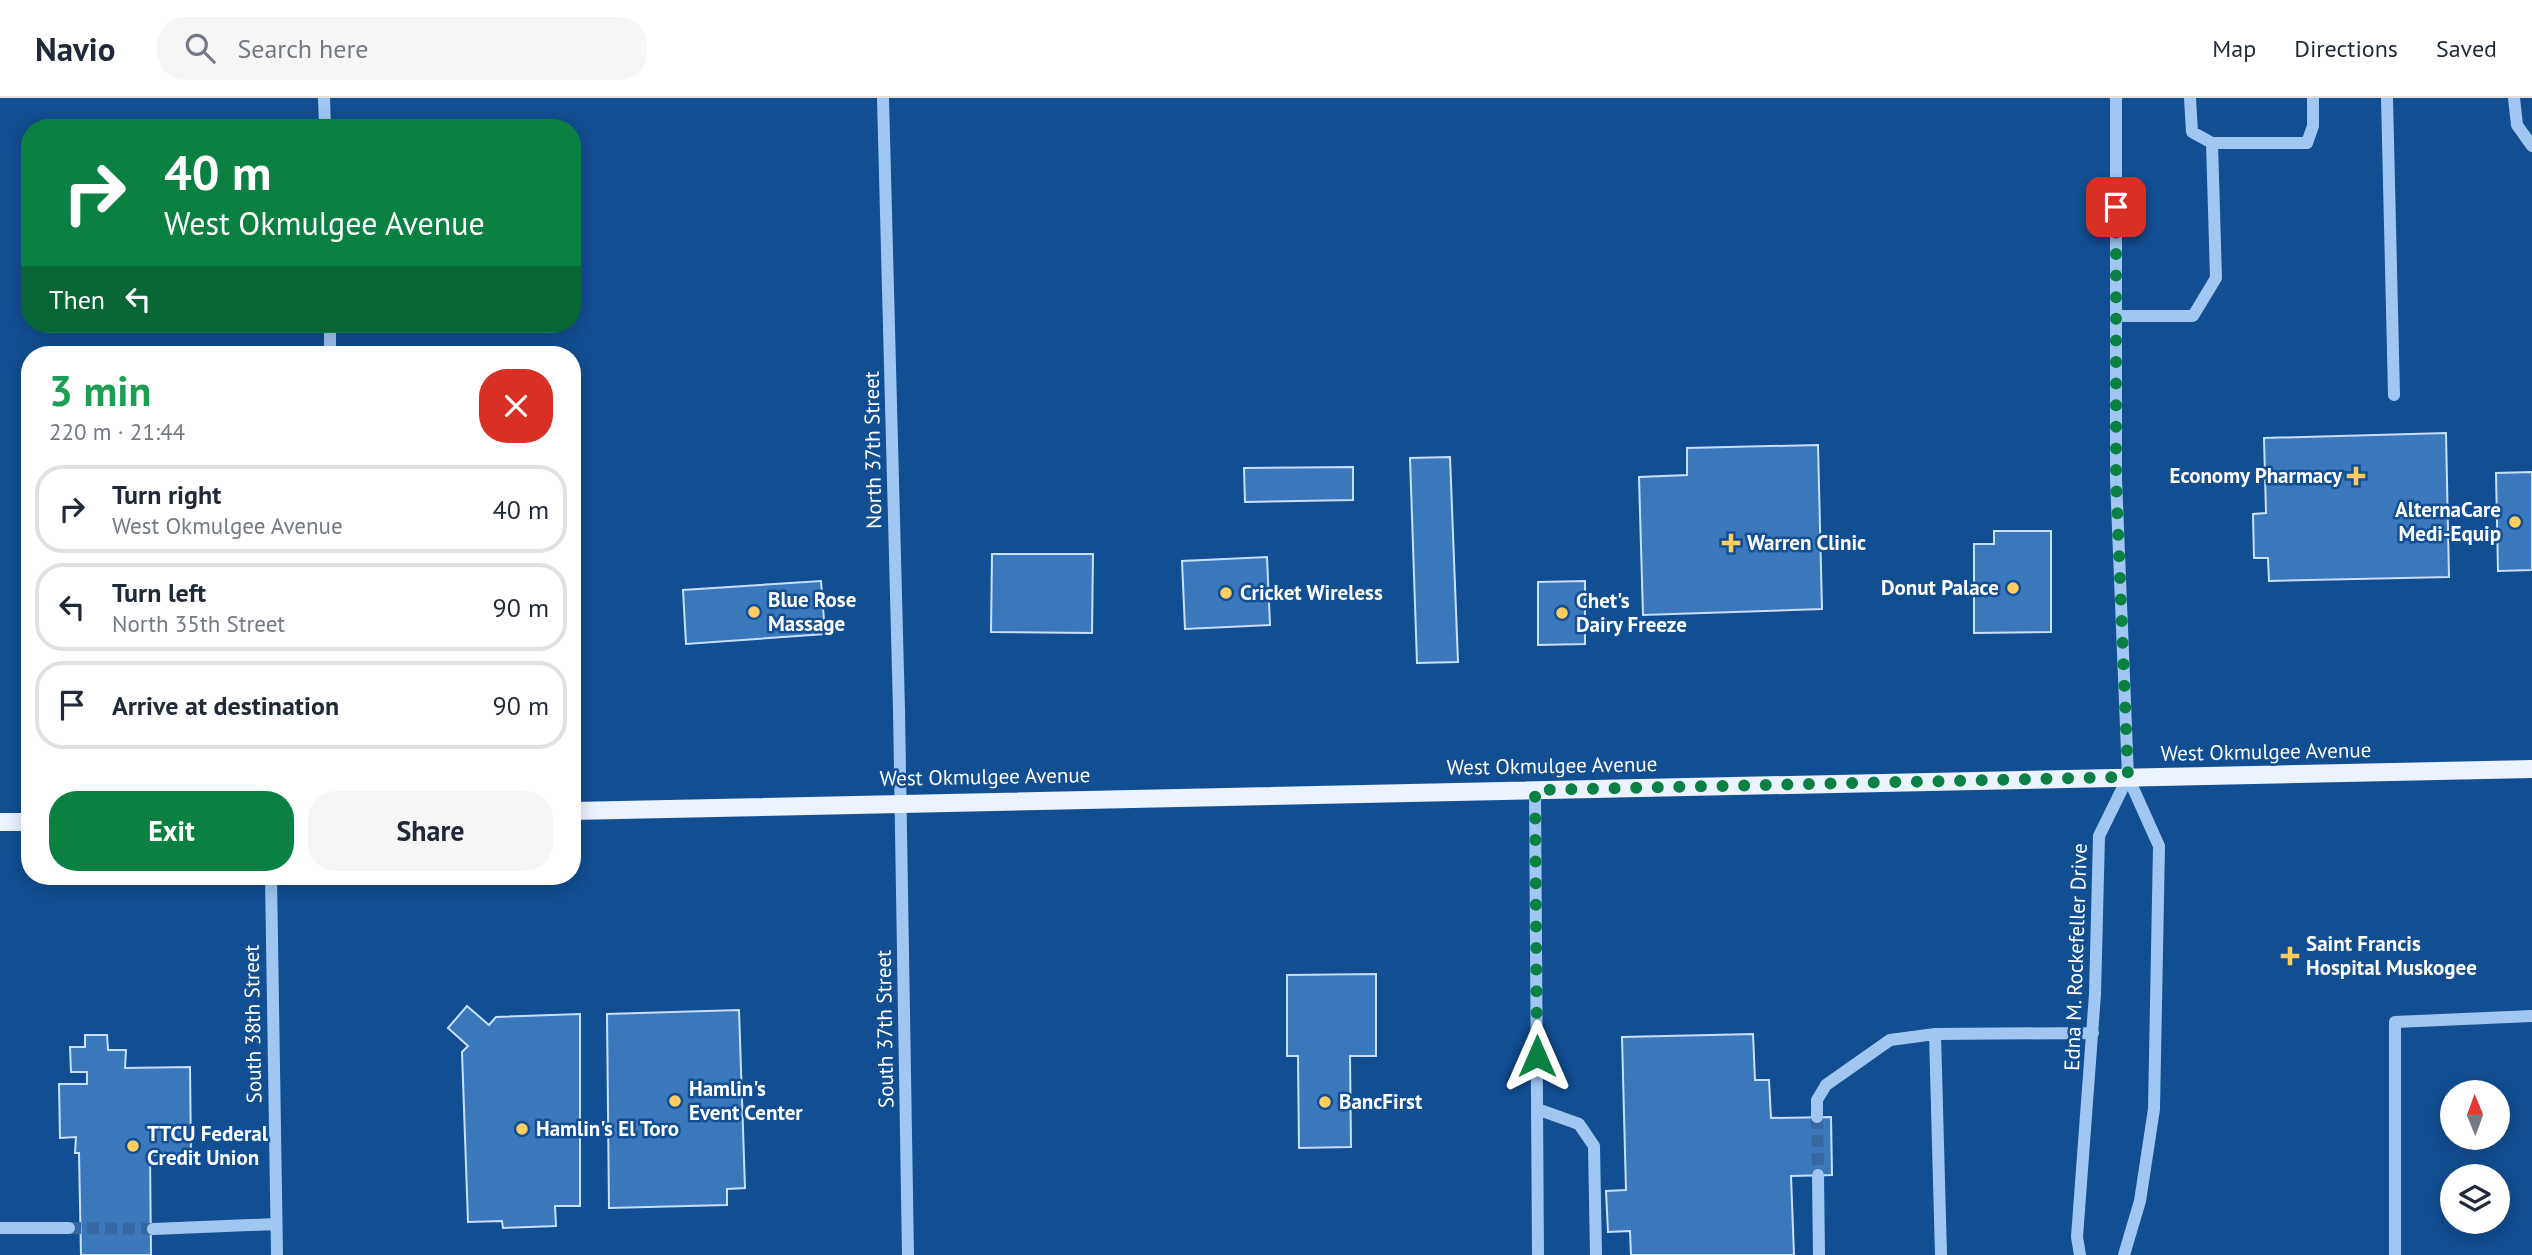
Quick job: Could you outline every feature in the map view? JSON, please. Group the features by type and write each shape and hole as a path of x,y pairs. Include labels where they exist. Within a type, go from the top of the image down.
{"main road":[{"name":"West Okmulgee Avenue","path":"581,811 2532,769"},
{"path":"0,822 21,822"}],"street":[{"path":"324,98 325,119"},
{"name":"North 37th Street","path":"883,98 900,802"},
{"path":"2116,98 2116,479 2128,777 2159,846 2157,1037 2150,1136 2140,1201 2123,1255"},
{"path":"2190,98 2192,132 2213,143 2307,143 2313,126 2313,98"},
{"path":"2387,98 2394,395"},
{"path":"2514,98 2517,125 2532,146"},
{"path":"2116,316 2193,316 2216,278 2213,143"},
{"name":"Edna M. Rockefeller Drive","path":"2080,1255 2077,1237 2093,1033 2099,836 2128,777"},
{"path":"1535,790 1538,1255"},
{"name":"South 37th Street","path":"900,802 908,1255"},
{"name":"South 38th Street","path":"271,885 277,1255"},
{"path":"2395,1255 2395,1022 2532,1016"},
{"path":"1817,1117 1817,1100 1826,1085 1890,1040 1935,1034 2093,1033"},
{"path":"1935,1034 1941,1255"},
{"path":"1537,1109 1579,1124 1594,1146 1596,1255"},
{"path":"1818,1175 1819,1255"},
{"path":"153,1229 276,1224"},
{"path":"0,1228 69,1228"}],"building":[{"name":"Economy Pharmacy","path":"2446,433 2449,577 2269,581 2268,558 2254,558 2253,514 2266,513 2264,438"},
{"name":"Warren Clinic","path":"1818,445 1822,609 1643,615 1639,477 1687,475 1687,448"},
{"path":"1450,457 1458,662 1417,663 1410,458"},
{"path":"1353,467 1353,500 1245,502 1244,468"},
{"name":"AlternaCare Medi-Equip","path":"2532,472 2532,570 2498,571 2496,473"},
{"name":"Donut Palace","path":"1994,531 2051,531 2051,632 1974,633 1974,544 1994,544"},
{"path":"992,554 1093,554 1092,633 991,632"},
{"name":"Cricket Wireless","path":"1267,557 1270,625 1185,629 1182,561"},
{"name":"Blue Rose Massage","path":"821,581 825,634 686,644 683,590"},
{"name":"Chet's Dairy Freeze","path":"1585,581 1585,644 1538,645 1538,582"},
{"name":"BancFirst","path":"1376,974 1376,1056 1350,1056 1351,1147 1299,1148 1298,1056 1287,1056 1287,975"},
{"name":"Hamlin's El Toro","path":"467,1006 489,1025 496,1017 580,1014 580,1206 555,1206 556,1226 503,1228 502,1221 468,1222 462,1052 468,1046 448,1028"},
{"name":"Hamlin's Event Center","path":"739,1010 745,1188 727,1189 727,1205 609,1208 607,1014"},
{"path":"1753,1034 1755,1080 1769,1080 1771,1118 1831,1117 1832,1175 1791,1176 1794,1255 1631,1255 1630,1231 1608,1232 1606,1191 1626,1190 1622,1037"},
{"name":"TTCU Federal Credit Union","path":"85,1035 107,1035 108,1050 126,1050 125,1068 190,1067 191,1154 150,1155 151,1255 81,1255 79,1153 75,1153 76,1137 60,1138 59,1084 87,1084 87,1072 71,1072 70,1047 85,1047"}],"tunnel":[{"path":"1817,1117 1818,1175"},
{"path":"69,1228 153,1229"}],"place":[{"name":"Economy Pharmacy","path":"2356,476"},
{"name":"AlternaCare Medi-Equip","path":"2515,522"},
{"name":"Warren Clinic","path":"1731,543"},
{"name":"Donut Palace","path":"2013,588"},
{"name":"Cricket Wireless","path":"1226,593"},
{"name":"Blue Rose Massage","path":"754,612"},
{"name":"Chet's Dairy Freeze","path":"1562,613"},
{"name":"Saint Francis Hospital Muskogee","path":"2290,956"},
{"name":"Hamlin's Event Center","path":"675,1101"},
{"name":"BancFirst","path":"1325,1102"},
{"name":"Hamlin's El Toro","path":"522,1129"},
{"name":"TTCU Federal Credit Union","path":"133,1146"}],"route":[{"path":"1537,1056 1535,790 2128,777 2116,479 2116,207"}]}
